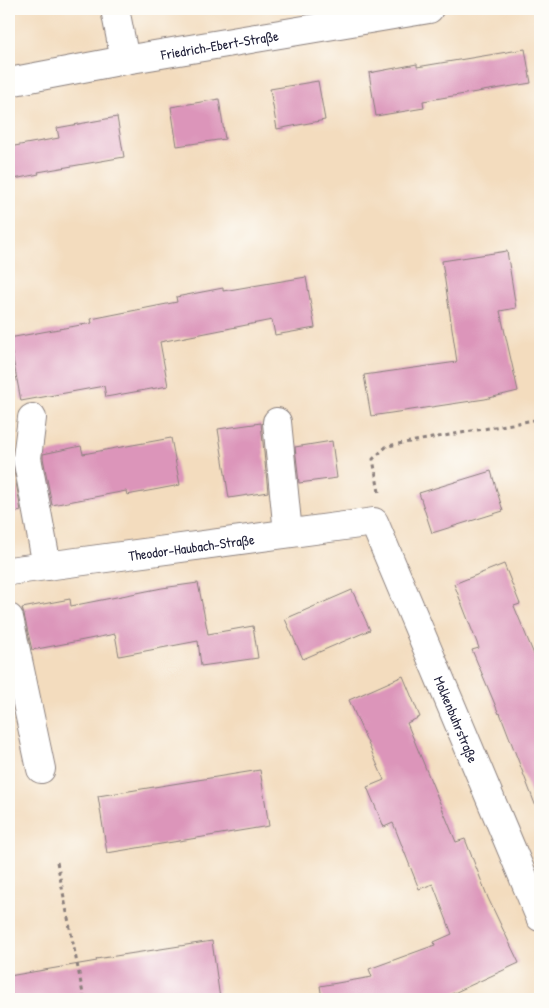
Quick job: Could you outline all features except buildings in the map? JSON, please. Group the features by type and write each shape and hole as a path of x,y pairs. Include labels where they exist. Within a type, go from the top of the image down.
{"street":[{"path":"115,9 125,60"},
{"name":"Friedrich-Ebert-Straße","path":"9,82 125,60 429,9"},
{"path":"32,418 28,458 47,566"},
{"path":"277,422 288,533"},
{"name":"Theodor-Haubach-Straße","path":"9,571 374,522"},
{"name":"Molkenbuhrstraße","path":"374,522 540,917"},
{"path":"9,618 41,769"}],"path":[{"path":"374,522 380,500 373,459 386,446 540,419"},
{"path":"56,862 84,999"}]}
